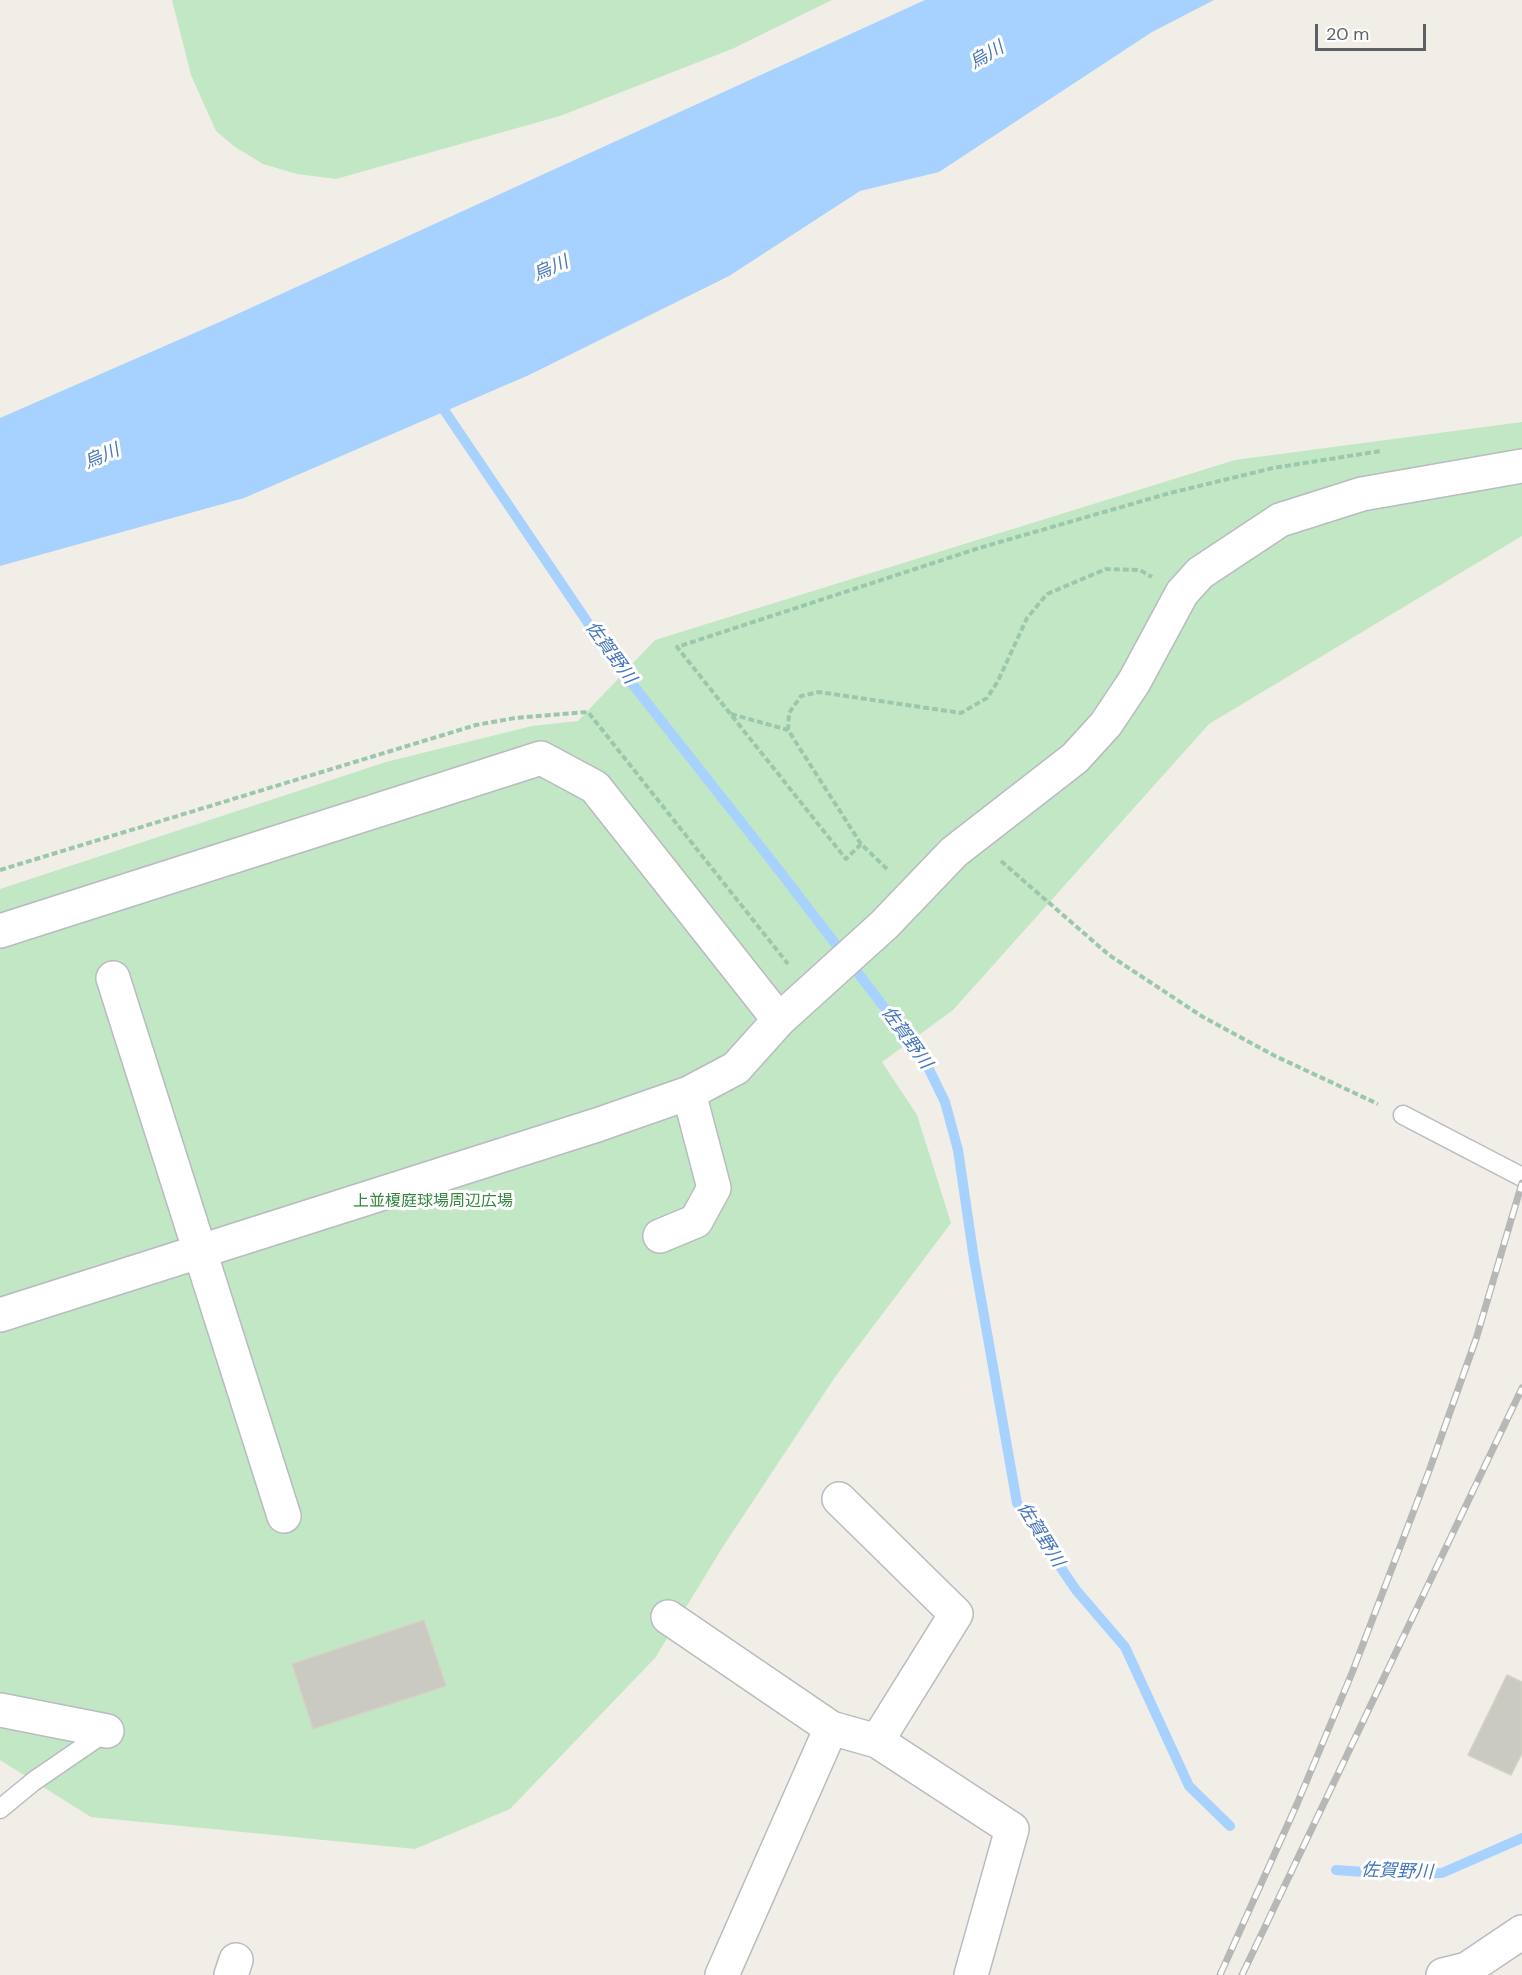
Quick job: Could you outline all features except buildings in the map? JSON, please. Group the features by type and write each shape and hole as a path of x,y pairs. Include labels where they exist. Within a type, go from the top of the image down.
{"street":[{"path":"0,1315 597,1125 689,1093 736,1068 779,1020 884,925 954,852 1075,758 1107,723 1134,682 1182,593 1200,573 1280,520 1362,494 1522,466"},
{"path":"0,931 541,758 595,787 779,1020"},
{"path":"113,978 284,1516"},
{"path":"660,1236 696,1221 714,1188 689,1093"},
{"path":"839,1499 956,1614 877,1741"},
{"path":"668,1617 831,1728 877,1741 1012,1829 971,1975"},
{"path":"0,1710 107,1731"},
{"path":"722,1975 831,1728"},
{"path":"1443,1975 1467,1969 1522,1932"}],"lane":[{"path":"1403,1115 1522,1177"},
{"path":"0,1809 34,1781 107,1731"}],"path":[{"path":"861,844 846,859 677,647 979,548 1170,493 1273,468 1389,450"},
{"path":"913,894 861,844 788,730 789,713 801,696 819,692 962,713 987,698 998,681 1027,618 1047,594 1106,569 1140,570 1182,593"},
{"path":"730,714 788,730"},
{"path":"973,837 1109,955 1203,1017 1275,1056 1403,1115"}],"green space":[{"path":"172,0 832,0 732,49 560,116 336,179 297,174 263,164 235,147 216,131 191,75"},
{"name":"上並榎庭球場周辺広場","path":"1522,422 1522,536 1209,724 953,1010 882,1062 917,1115 951,1223 835,1377 724,1545 655,1658 510,1809 415,1849 91,1817 0,1760 0,889 386,762 532,726 578,721 655,640 1235,460"}],"water":[{"name":"烏川","path":"925,0 1214,0 1152,32 939,172 860,191 729,276 529,375 244,498 0,566 0,418 222,321"}],"waterway":[{"name":"佐賀野川","path":"438,401 611,657 924,1059 945,1102 958,1150 974,1259 1017,1503 1076,1590 1125,1647 1189,1786 1230,1826"},
{"name":"佐賀野川","path":"1336,1870 1392,1874 1442,1873 1522,1838"}],"railway":[{"path":"1220,1975 1297,1804 1352,1673 1429,1471 1476,1339 1522,1183"},
{"path":"1242,1975 1522,1388"}]}
